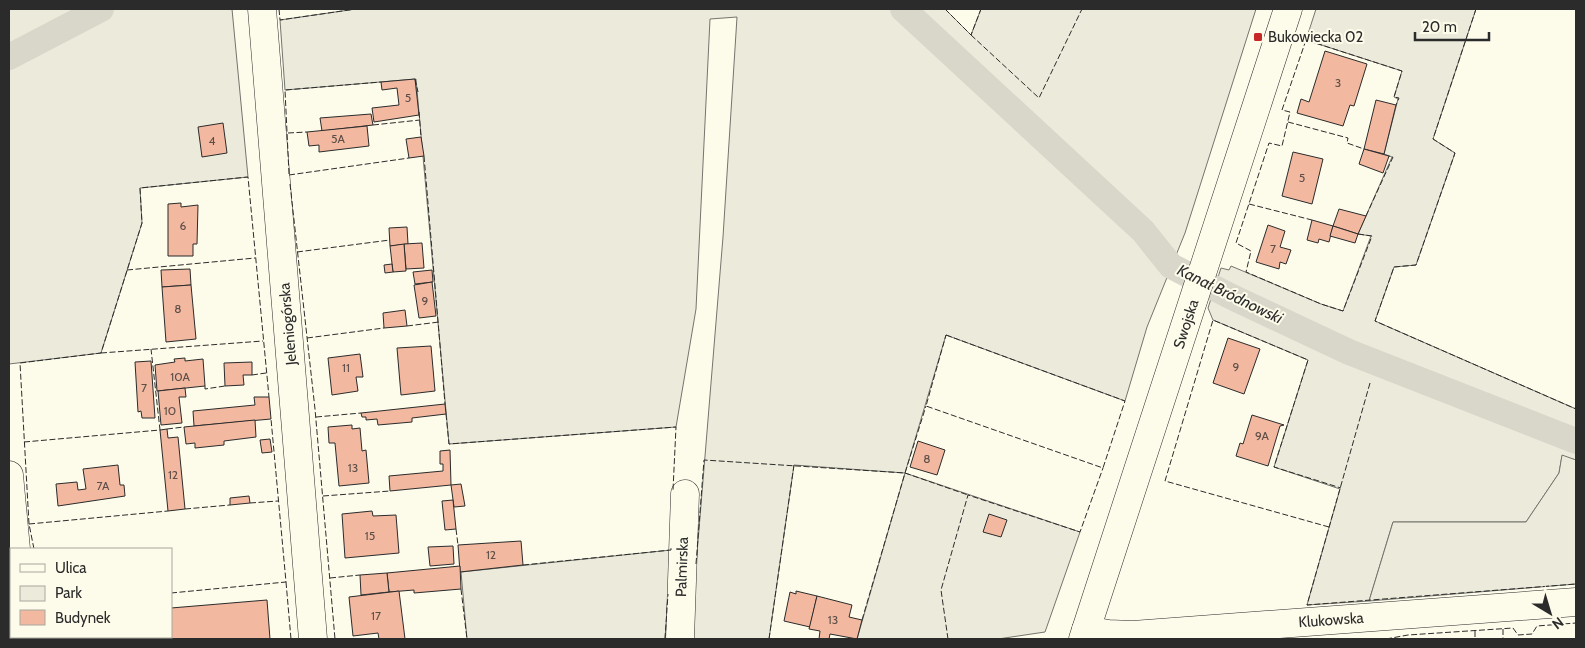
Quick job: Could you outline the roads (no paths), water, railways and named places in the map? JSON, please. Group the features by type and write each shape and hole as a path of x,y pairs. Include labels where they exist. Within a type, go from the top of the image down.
{"street":[{"name":"Jeleniogórska","path":"262,9 313,639"},
{"name":"Swojska","path":"1084,635 1288,9"},
{"path":"9,475 16,548"},
{"name":"Palmirska","path":"680,639 685,494"},
{"name":"Klukowska","path":"1084,635 1133,635 1576,602"}],"waterway":[{"name":"Kanał Bródnowski","path":"9,57 101,9"},
{"name":"Kanał Bródnowski","path":"903,9 1143,231 1171,266 1349,352 1576,441"}],"place":[{"name":"Bukowiecka 02","path":"1258,37"}]}
